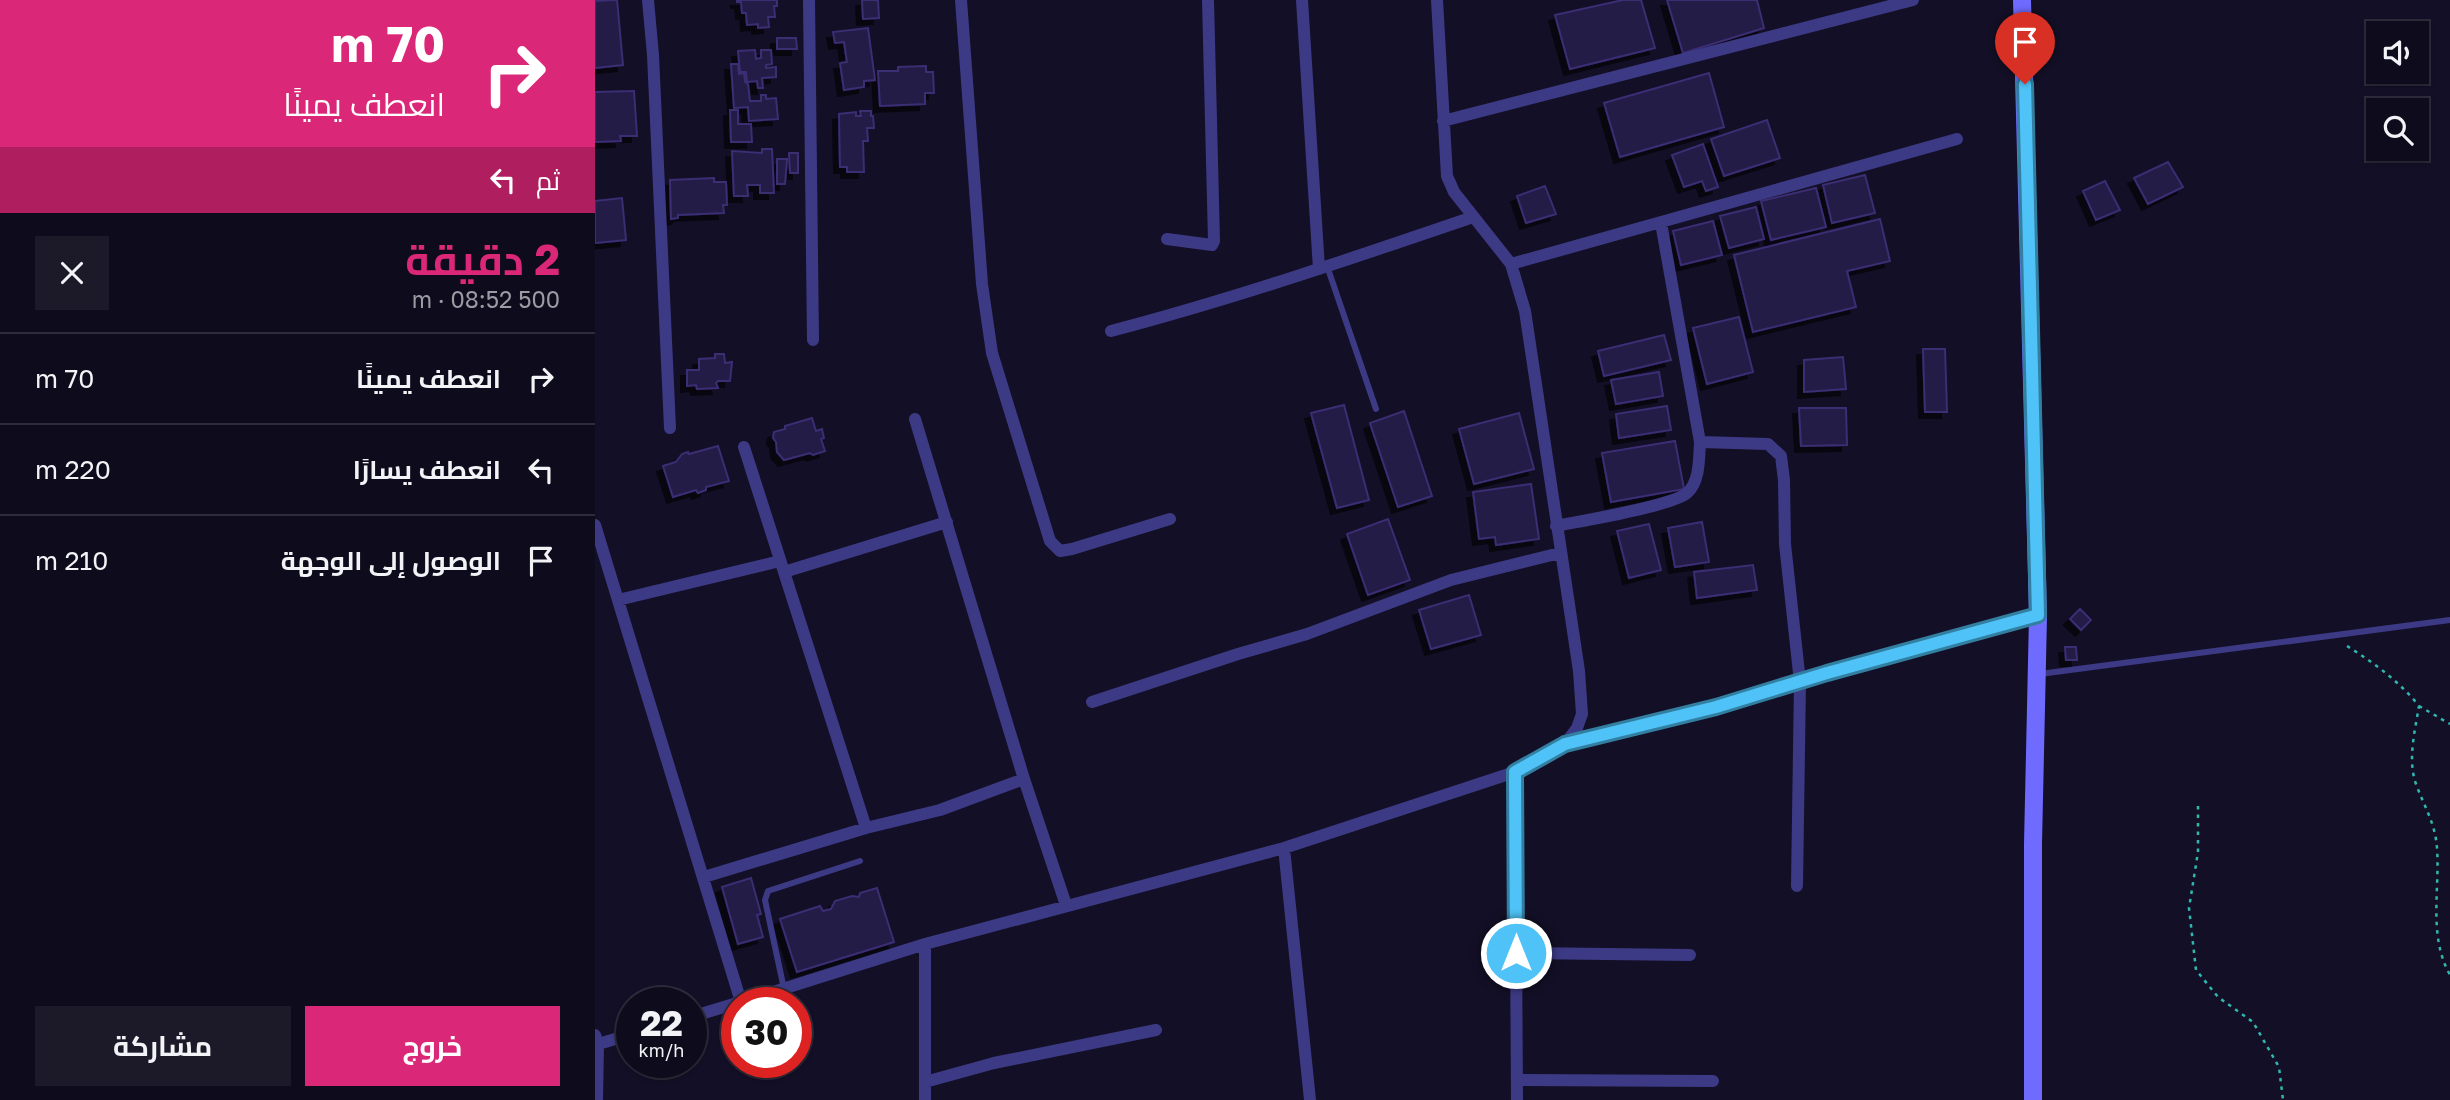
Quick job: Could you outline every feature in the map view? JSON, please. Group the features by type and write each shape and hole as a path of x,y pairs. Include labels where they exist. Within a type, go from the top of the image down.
{"street":[{"path":"648,0 653,55 670,428"},
{"path":"809,0 813,340"},
{"path":"961,0 982,284 992,353 1050,541 1060,551 1072,550 1170,519"},
{"path":"1167,239 1212,245 1214,241 1208,0"},
{"path":"1302,0 1323,268"},
{"path":"1437,0 1447,176 1454,192 1511,264 1525,311 1579,671 1582,714 1577,729 1565,744"},
{"path":"1443,121 1913,0"},
{"path":"2022,0 2038,615 2032,844 2033,1100"},
{"path":"1511,264 1957,139"},
{"path":"1111,331 1184,312 1323,268 1473,216"},
{"path":"1556,526 1666,502 1687,493 1697,477 1700,442 1661,223"},
{"path":"915,419 1024,779 1066,905"},
{"path":"1700,442 1768,444 1781,456 1785,544 1800,682 1797,886"},
{"path":"744,447 866,828"},
{"path":"618,600 782,566 947,522"},
{"path":"595,525 734,987"},
{"path":"1092,702 1307,634 1451,580 1560,553"},
{"path":"790,987 925,944 1285,848 1515,772 1565,744 1716,707 2038,615"},
{"path":"1515,772 1517,1100"},
{"path":"703,877 866,828 940,810 1024,779"},
{"path":"1285,848 1310,1100"},
{"path":"925,944 925,1100"},
{"path":"1516,953 1690,955"},
{"path":"925,1082 994,1063 1156,1030"},
{"path":"597,1100 596,1042 616,1038"},
{"path":"1517,1080 1713,1081"}],"lane":[{"path":"1323,268 1376,409"},
{"path":"2038,675 2450,620"},
{"path":"784,987 765,900 768,891 860,860"}],"path":[{"path":"2331,636 2376,664 2407,690 2419,706 2450,724"},
{"path":"2419,706 2412,749 2414,779 2433,820 2437,847 2437,939 2450,975"},
{"path":"2198,806 2198,852 2189,908 2196,970 2218,997 2253,1022 2279,1067 2283,1100"}],"building":[{"path":"617,0 623,65 595,68 595,1"},
{"path":"737,0 777,0 777,6 774,6 775,17 768,17 769,27 747,25 746,13 742,13 741,2"},
{"path":"862,0 878,0 879,18 863,19"},
{"path":"1623,0 1641,0 1655,48 1570,69 1555,15"},
{"path":"1667,0 1757,0 1764,28 1683,53"},
{"path":"868,28 875,80 864,81 864,87 844,90 840,63 847,62 844,42 835,43 833,32"},
{"path":"777,38 796,38 797,49 777,49"},
{"path":"755,50 756,59 761,58 761,50 771,50 772,64 766,65 766,68 776,67 776,77 762,78 763,88 758,88 757,81 747,82 746,72 740,72 738,51"},
{"path":"731,64 738,64 739,74 744,73 750,101 761,101 761,95 766,95 766,99 776,98 778,119 749,121 748,107 734,108"},
{"path":"926,66 926,72 933,72 934,93 925,93 925,104 880,106 878,71"},
{"path":"1709,73 1724,127 1620,157 1604,103"},
{"path":"634,91 637,136 620,136 621,141 595,142 595,92"},
{"path":"730,110 738,110 738,124 751,124 752,142 731,142"},
{"path":"860,111 871,111 874,128 867,128 868,141 863,141 864,172 847,172 847,167 840,167 839,114 856,112 856,116 861,116"},
{"path":"1767,120 1780,158 1724,176 1711,139"},
{"path":"1703,144 1718,187 1706,191 1702,181 1684,187 1672,155"},
{"path":"762,149 772,149 774,193 760,193 760,185 747,185 748,196 734,196 732,151 762,153"},
{"path":"789,153 798,153 798,173 790,173"},
{"path":"777,159 787,159 785,184 777,184"},
{"path":"2168,162 2183,187 2148,204 2134,178"},
{"path":"1865,175 1875,213 1832,223 1823,185"},
{"path":"714,178 714,182 726,182 727,205 723,205 724,213 678,215 678,218 671,219 670,180"},
{"path":"2105,181 2120,210 2096,220 2083,191"},
{"path":"1545,186 1556,214 1526,223 1517,196"},
{"path":"1816,188 1826,227 1771,240 1761,201"},
{"path":"622,198 626,240 595,243 595,201"},
{"path":"1756,207 1764,239 1729,248 1720,216"},
{"path":"1880,219 1890,261 1847,271 1856,307 1753,332 1734,255"},
{"path":"1713,221 1722,255 1681,265 1673,231"},
{"path":"1739,317 1753,372 1707,384 1693,328"},
{"path":"1664,335 1671,360 1604,376 1598,351"},
{"path":"1923,349 1945,349 1947,412 1925,412"},
{"path":"715,354 724,354 725,363 732,362 730,381 718,381 718,388 697,389 696,385 687,386 687,370 699,370 699,359 715,358"},
{"path":"1843,357 1846,389 1804,392 1804,360"},
{"path":"1659,372 1663,396 1616,404 1611,380"},
{"path":"1344,405 1369,500 1337,508 1311,413"},
{"path":"1667,406 1671,430 1619,438 1616,414"},
{"path":"1799,408 1846,408 1847,445 1801,446"},
{"path":"1404,411 1432,496 1398,507 1370,423"},
{"path":"1519,413 1534,469 1474,484 1459,429"},
{"path":"812,418 816,431 822,429 824,438 821,439 825,451 784,460 777,452 774,432"},
{"path":"1675,441 1684,489 1611,502 1602,453"},
{"path":"718,446 729,481 706,487 706,490 698,493 696,490 673,497 663,466 676,462 682,454"},
{"path":"1531,484 1539,539 1496,545 1495,537 1479,539 1473,492"},
{"path":"1388,519 1410,580 1368,595 1347,534"},
{"path":"1702,522 1709,562 1675,567 1668,528"},
{"path":"1649,524 1661,570 1629,578 1617,531"},
{"path":"1753,565 1757,590 1697,598 1694,572"},
{"path":"1469,595 1481,635 1431,649 1419,610"},
{"path":"2080,609 2091,620 2081,630 2070,619"},
{"path":"2065,647 2076,647 2077,660 2066,660"},
{"path":"751,878 761,914 757,915 763,937 738,944 722,887"},
{"path":"877,888 894,942 797,972 780,919 820,906 823,911 831,909 835,901 852,896 859,897 860,893"}],"route":[{"path":"1516,953 1515,772 1565,744 1716,707 1827,673 2038,615 2025,84"}]}
